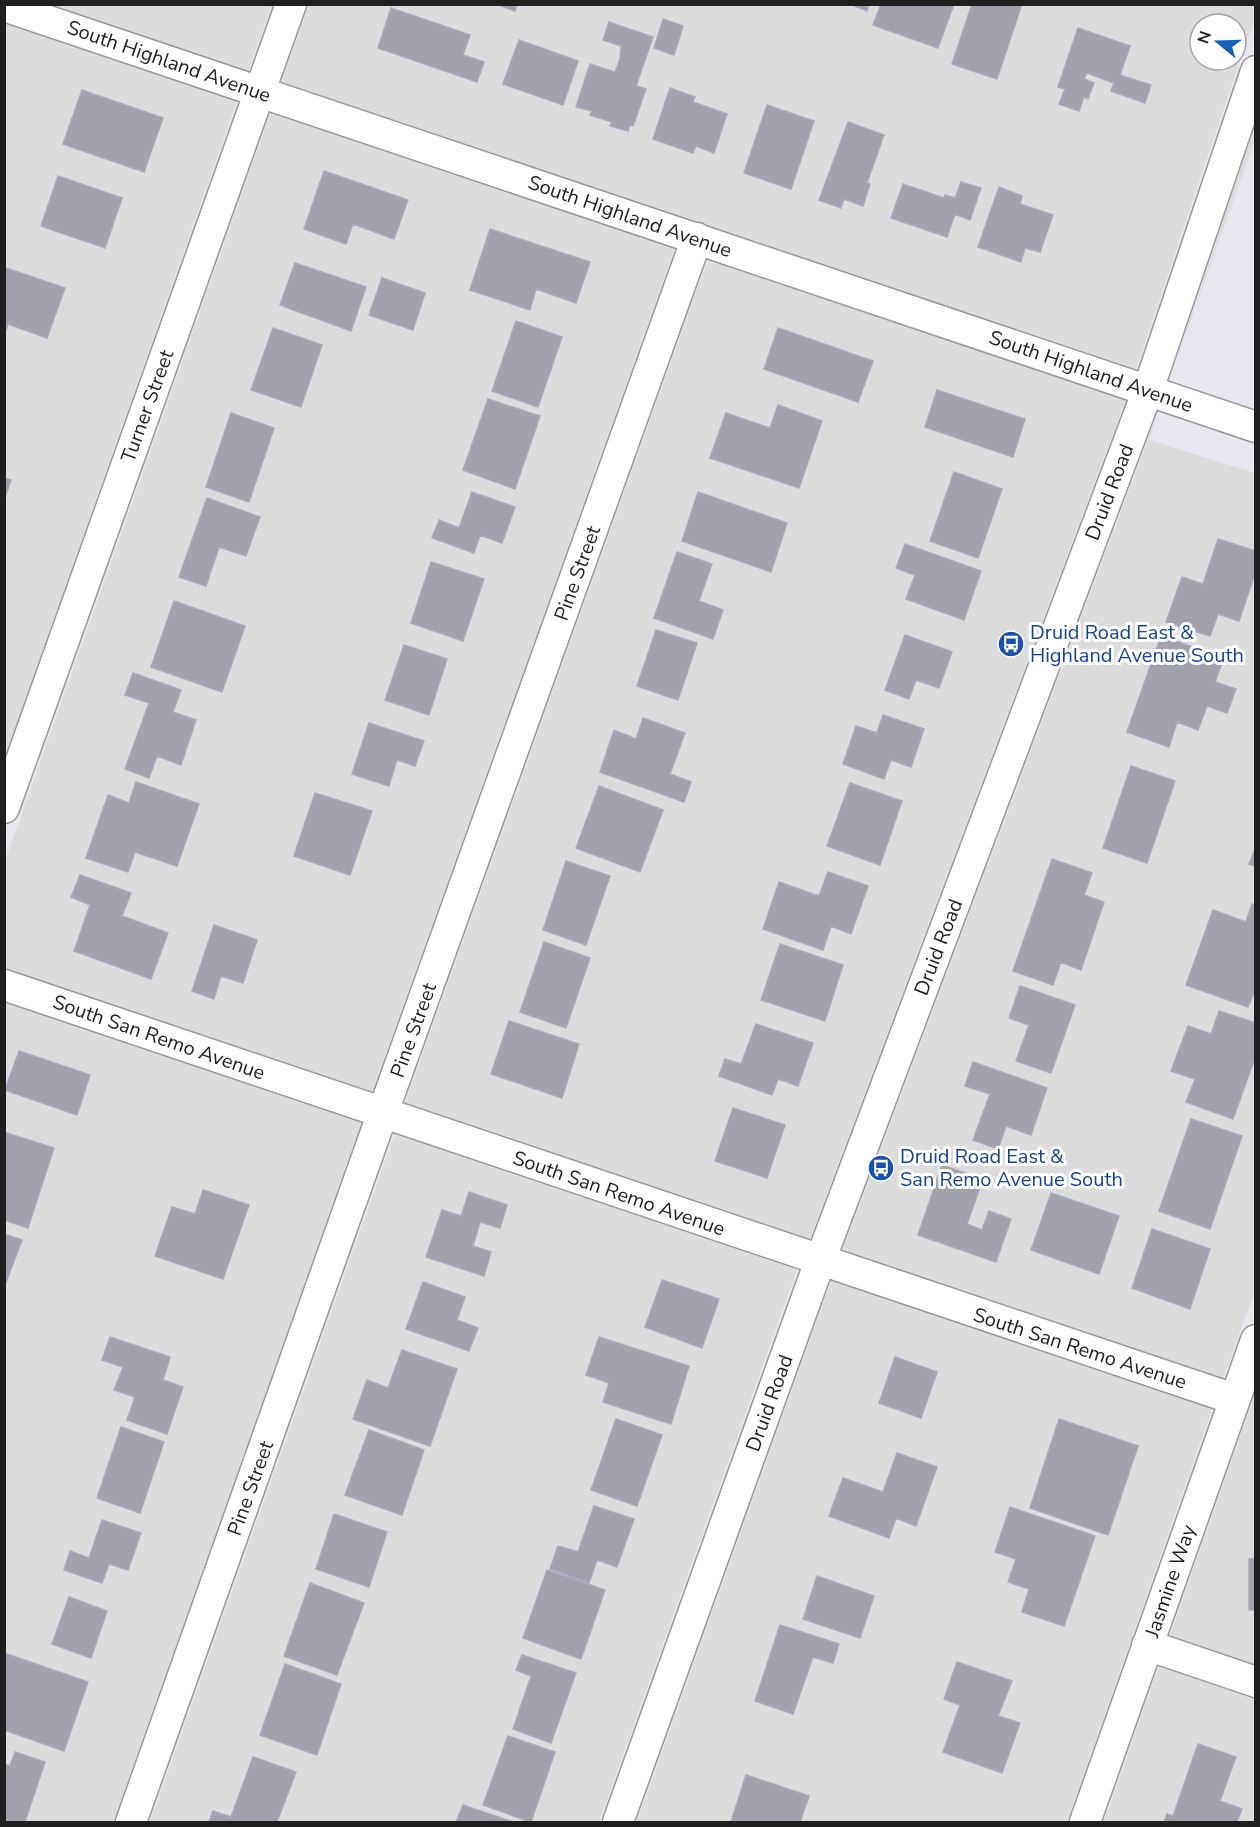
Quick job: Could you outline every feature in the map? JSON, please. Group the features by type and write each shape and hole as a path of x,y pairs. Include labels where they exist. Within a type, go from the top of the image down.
{"street":[{"name":"Turner Street","path":"4,808 291,4"},
{"name":"South Highland Avenue","path":"4,6 1256,427"},
{"name":"Druid Road","path":"618,1822 820,1261 1148,390 1256,71"},
{"name":"Pine Street","path":"131,1822 697,238"},
{"name":"South San Remo Avenue","path":"4,985 1234,1399"},
{"name":"Jasmine Way","path":"1085,1822 1256,1340"},
{"path":"1148,1645 1256,1682"}],"shaded area":[{"path":"50,5 272,5 248,71"},
{"path":"309,5 1255,5 1255,16 1248,37 1248,12 1188,12 1188,72 1236,72 1136,369 281,82"},
{"path":"5,22 237,101 5,756"},
{"path":"271,112 675,248 372,1092 5,969 5,861"},
{"path":"1255,127 1255,140 1171,376"},
{"path":"708,259 1126,399 809,1241 405,1103"},
{"path":"1157,416 1149,440 1255,473 1256,1287 1223,1379 842,1252"},
{"path":"5,1002 362,1121 113,1822 5,1822"},
{"path":"395,1133 797,1270 599,1822 150,1822"},
{"path":"831,1281 1212,1409 1067,1822 637,1822"},
{"path":"1255,1394 1255,1665 1170,1636"},
{"path":"1159,1665 1255,1698 1255,1822 1104,1822"}],"building":[{"path":"496,4 517,4 515,11"},
{"path":"850,4 869,4 867,11"},
{"path":"881,4 954,4 938,48 873,25"},
{"path":"972,4 1022,4 997,79 952,64"},
{"path":"391,8 470,35 463,55 484,62 477,82 378,48"},
{"path":"663,19 683,26 674,55 654,48"},
{"path":"609,22 653,37 636,86 646,89 633,126 630,125 628,131 610,126 612,122 590,115 592,111 576,107 590,64 615,72 620,59 621,46 603,40"},
{"path":"1078,28 1130,46 1120,75 1151,85 1145,103 1111,91 1114,83 1087,73 1084,79 1094,83 1088,99 1084,97 1079,111 1059,104 1065,89 1058,87"},
{"path":"519,40 578,61 563,105 503,84"},
{"path":"670,88 695,97 693,102 727,114 714,153 696,146 693,153 653,139"},
{"path":"82,90 163,118 144,172 63,144"},
{"path":"767,105 814,121 791,189 744,173"},
{"path":"848,122 884,135 867,183 870,184 863,206 844,199 841,208 819,200"},
{"path":"324,171 408,200 394,239 353,224 346,244 304,229"},
{"path":"58,176 122,198 105,248 41,226"},
{"path":"961,182 981,188 970,220 955,214 947,237 891,218 903,184 944,198 945,195 955,198"},
{"path":"999,187 1022,196 1020,204 1053,215 1040,252 1025,248 1021,262 978,247"},
{"path":"490,229 590,262 576,303 536,289 530,310 470,290"},
{"path":"295,263 366,287 351,331 280,305"},
{"path":"6,268 65,288 47,338 8,324 4,335 4,273"},
{"path":"382,278 425,293 413,330 369,315"},
{"path":"516,321 562,337 538,407 492,391"},
{"path":"273,328 322,345 301,407 251,390"},
{"path":"778,328 873,361 858,402 764,369"},
{"path":"937,390 1025,419 1013,457 925,427"},
{"path":"488,399 540,416 515,489 463,470"},
{"path":"778,405 822,421 799,488 710,458 726,413 770,428"},
{"path":"231,413 274,428 249,502 206,487"},
{"path":"954,472 1002,489 978,558 930,541"},
{"path":"4,478 11,480 4,501"},
{"path":"472,492 515,507 502,543 480,535 474,553 432,538 439,520 459,528"},
{"path":"698,492 787,523 771,572 682,541"},
{"path":"207,498 260,517 246,556 219,547 206,586 179,577"},
{"path":"1218,539 1256,551 1256,571 1239,621 1218,614 1210,636 1166,622 1182,577 1203,584"},
{"path":"905,544 981,571 964,620 906,599 915,575 896,568"},
{"path":"677,552 712,564 699,601 723,610 713,639 654,618"},
{"path":"431,562 484,579 463,641 411,623"},
{"path":"174,601 245,626 222,692 151,667"},
{"path":"656,630 697,643 678,700 637,686"},
{"path":"905,635 952,652 939,688 916,680 909,699 885,690"},
{"path":"1161,636 1224,658 1215,682 1236,689 1227,713 1207,706 1198,730 1177,722 1169,747 1127,732"},
{"path":"404,645 447,659 429,715 385,700"},
{"path":"133,673 181,690 173,712 196,720 181,765 157,756 149,778 125,769 149,703 125,695"},
{"path":"883,715 924,729 911,767 891,760 884,779 843,764 856,726 877,733"},
{"path":"643,718 685,733 670,774 691,782 684,802 600,772 614,730 636,739"},
{"path":"369,723 424,741 415,766 397,760 389,786 352,774"},
{"path":"1131,766 1175,781 1147,863 1103,848"},
{"path":"136,782 199,804 177,866 135,852 128,872 86,858 108,795 129,803"},
{"path":"850,783 902,801 880,865 827,846"},
{"path":"599,786 663,810 640,872 576,848"},
{"path":"315,793 372,811 350,875 294,856"},
{"path":"1256,847 1256,866 1249,864"},
{"path":"1052,859 1092,873 1084,895 1104,902 1081,970 1061,962 1053,985 1013,971"},
{"path":"566,861 610,876 586,945 543,930"},
{"path":"828,872 868,886 851,934 831,926 823,950 763,929 779,882 819,896"},
{"path":"80,875 131,893 122,916 168,933 151,979 74,951 90,905 71,897"},
{"path":"1252,904 1256,905 1256,988 1248,1007 1186,985 1213,910 1246,922"},
{"path":"214,925 257,940 243,983 221,976 214,999 192,991"},
{"path":"544,942 590,958 566,1028 520,1012"},
{"path":"780,944 843,965 825,1021 761,1000"},
{"path":"1020,986 1075,1005 1051,1073 1016,1061 1029,1025 1009,1018"},
{"path":"1219,1011 1256,1023 1256,1055 1233,1119 1186,1102 1195,1079 1171,1071 1188,1026 1211,1034"},
{"path":"509,1021 579,1044 562,1098 491,1074"},
{"path":"756,1024 813,1043 798,1086 778,1079 772,1095 719,1076 725,1059 741,1064"},
{"path":"19,1051 90,1075 77,1115 5,1090"},
{"path":"973,1062 1047,1088 1031,1135 1006,1126 998,1149 973,1140 990,1094 965,1086"},
{"path":"733,1108 785,1125 767,1178 715,1161"},
{"path":"1191,1119 1242,1136 1210,1229 1159,1211"},
{"path":"4,1132 54,1148 28,1228 4,1220"},
{"path":"942,1165 983,1179 967,1224 982,1230 989,1211 1011,1219 996,1262 918,1235"},
{"path":"203,1190 249,1205 223,1279 155,1256 172,1207 195,1214"},
{"path":"469,1192 507,1205 500,1228 480,1222 473,1246 491,1252 484,1276 426,1257 442,1210 461,1216"},
{"path":"1051,1193 1119,1216 1099,1274 1031,1250"},
{"path":"1152,1229 1210,1249 1190,1309 1132,1288"},
{"path":"4,1234 22,1240 4,1288"},
{"path":"662,1280 719,1299 702,1348 645,1327"},
{"path":"423,1282 465,1297 457,1320 478,1328 469,1351 406,1329"},
{"path":"110,1337 170,1357 163,1380 183,1387 167,1434 127,1420 135,1397 114,1390 123,1367 102,1360"},
{"path":"599,1337 689,1366 671,1424 603,1402 609,1383 586,1375"},
{"path":"402,1350 457,1369 430,1446 353,1419 367,1380 388,1388"},
{"path":"895,1357 937,1372 921,1418 879,1403"},
{"path":"616,1419 662,1435 637,1506 591,1490"},
{"path":"1059,1419 1138,1446 1108,1535 1030,1508"},
{"path":"121,1427 164,1442 140,1513 97,1498"},
{"path":"369,1430 424,1450 402,1515 345,1495"},
{"path":"897,1453 937,1467 916,1526 896,1518 889,1538 829,1516 843,1478 883,1492"},
{"path":"594,1506 634,1519 617,1567 597,1560 589,1583 550,1569 558,1546 578,1552"},
{"path":"1010,1507 1095,1536 1064,1626 1022,1612 1029,1589 1008,1582 1016,1559 995,1552"},
{"path":"334,1514 387,1532 369,1587 316,1569"},
{"path":"102,1520 141,1533 128,1570 109,1564 102,1583 64,1570 70,1551 89,1558"},
{"path":"1249,1559 1256,1559 1256,1610 1249,1610"},
{"path":"547,1570 605,1590 581,1659 523,1638"},
{"path":"817,1576 874,1596 860,1638 803,1619"},
{"path":"310,1583 364,1603 337,1675 284,1656"},
{"path":"69,1597 107,1611 91,1658 52,1644"},
{"path":"780,1625 839,1644 833,1663 813,1657 793,1714 755,1701"},
{"path":"4,1653 88,1682 64,1751 4,1730"},
{"path":"522,1655 576,1673 551,1743 513,1729 531,1676 516,1670"},
{"path":"957,1662 1012,1681 998,1716 1020,1723 1002,1773 943,1752 960,1705 944,1699"},
{"path":"285,1664 341,1684 317,1755 260,1735"},
{"path":"508,1736 555,1752 531,1822 483,1805"},
{"path":"1198,1744 1236,1757 1220,1801 1242,1809 1237,1822 1164,1822 1167,1814 1173,1816"},
{"path":"15,1752 45,1762 25,1822 4,1822 4,1764 10,1766"},
{"path":"253,1757 296,1772 277,1822 209,1822 213,1811 231,1817"},
{"path":"746,1775 809,1796 800,1822 731,1822"},
{"path":"463,1805 513,1822 456,1822"}],"place":[{"name":"Druid Road East & Highland Avenue South","path":"1011,644"},
{"name":"Druid Road East & San Remo Avenue South","path":"881,1168"}]}
